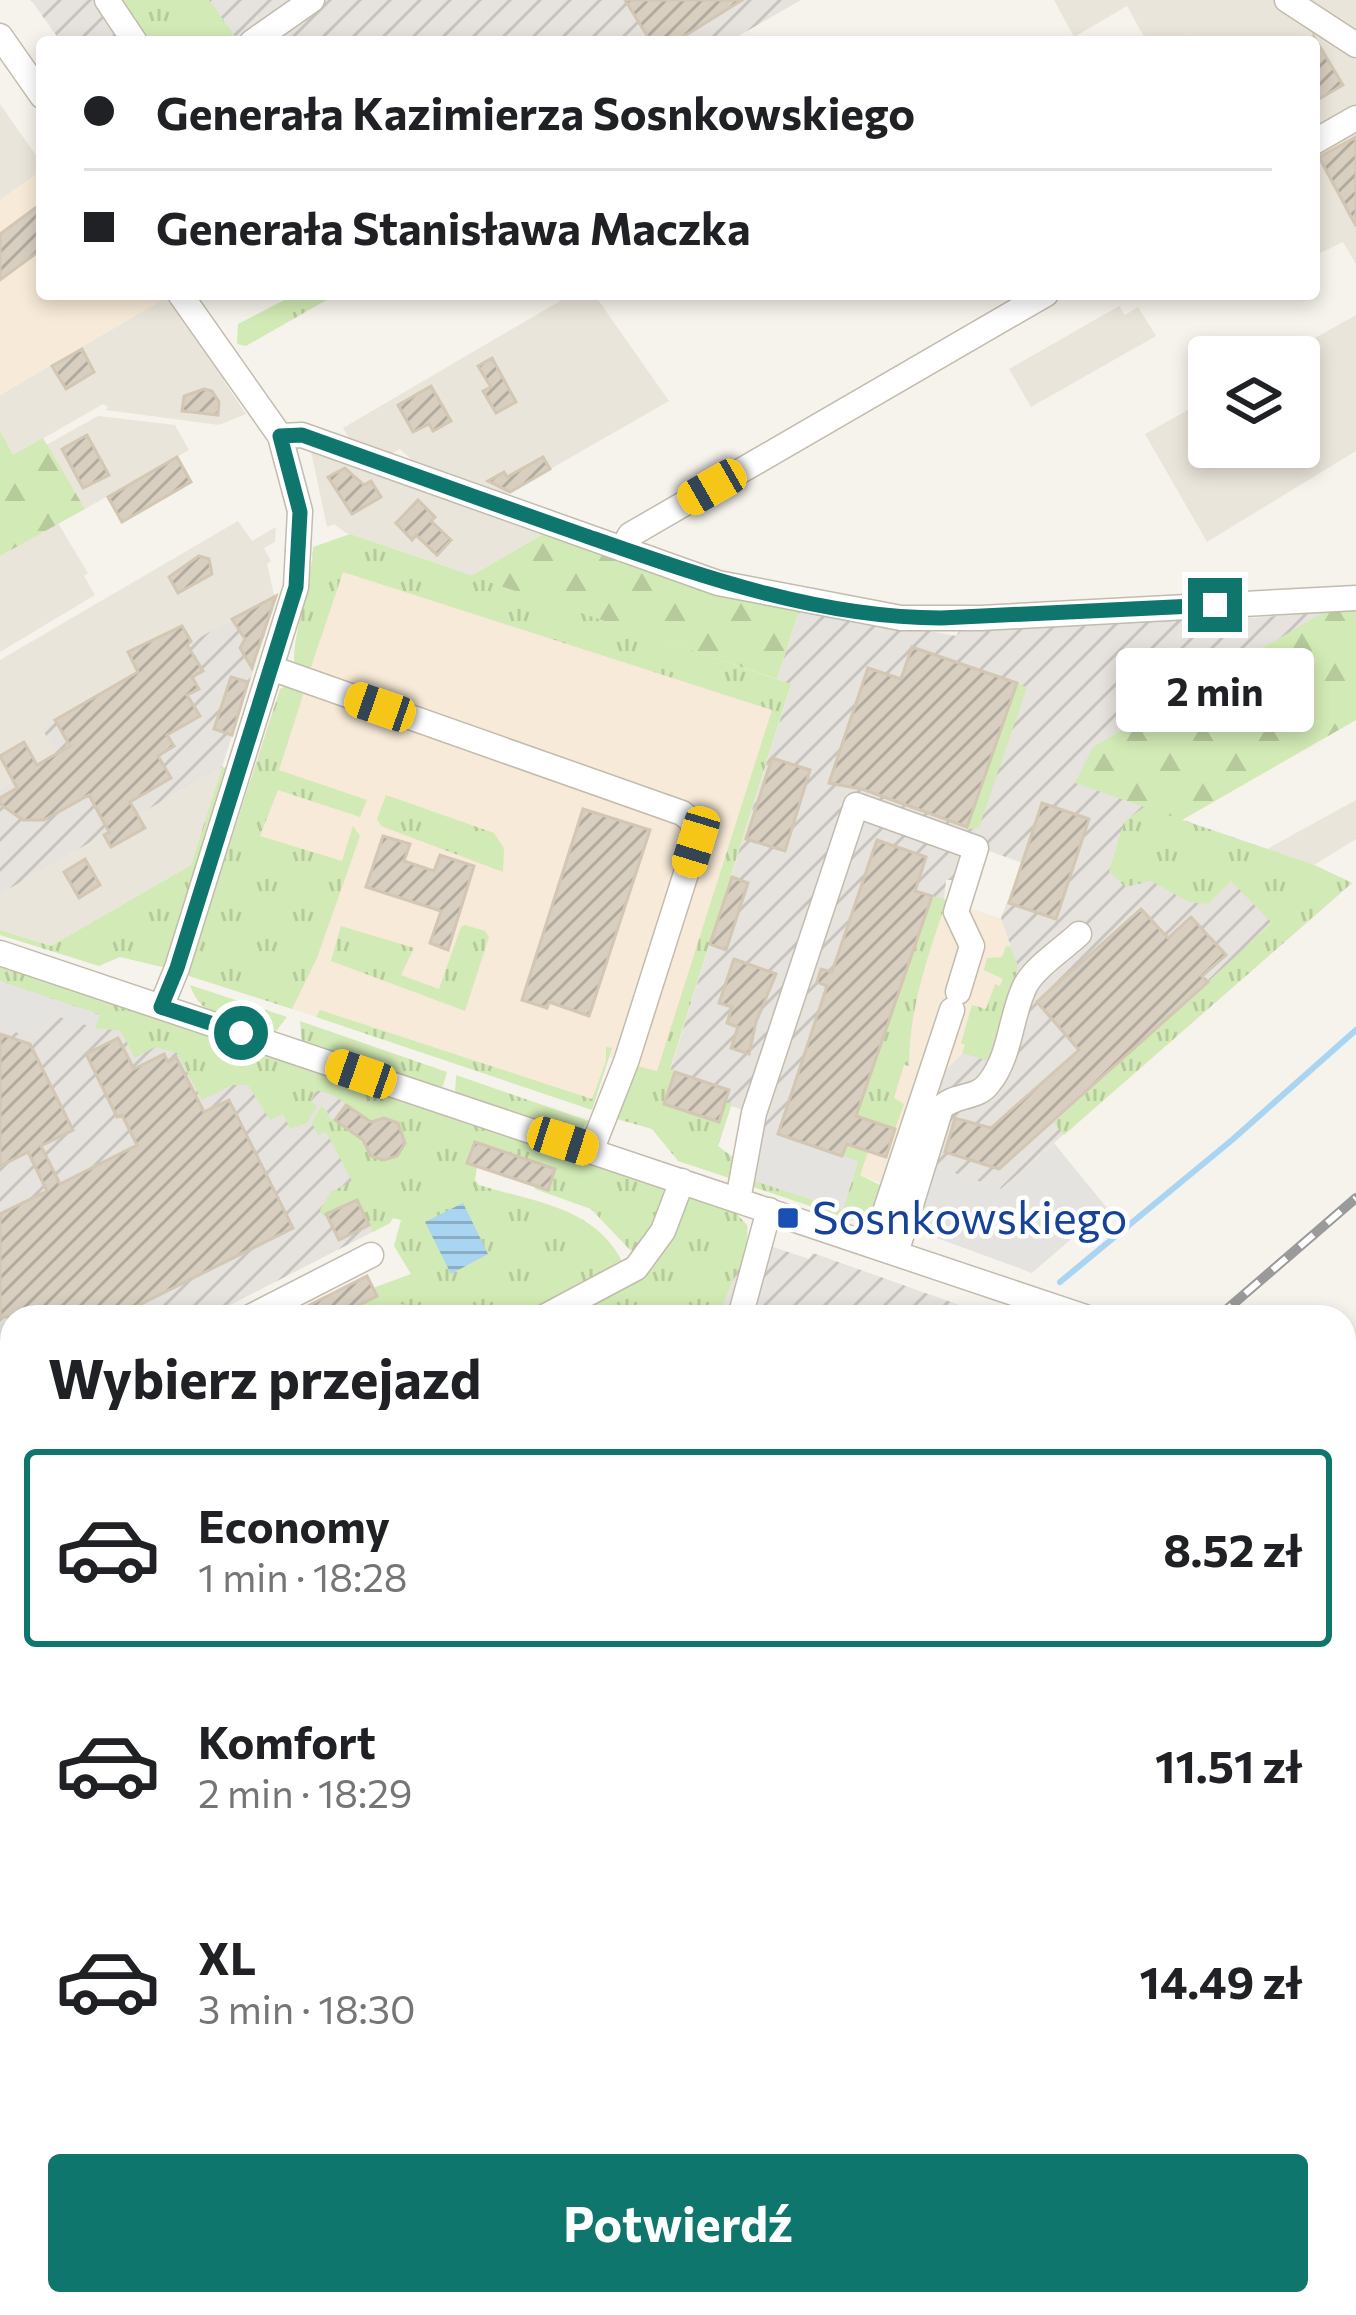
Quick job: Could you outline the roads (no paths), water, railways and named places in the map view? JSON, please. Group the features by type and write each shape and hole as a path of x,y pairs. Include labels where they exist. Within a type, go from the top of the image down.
{"street":[{"path":"107,0 131,36"},
{"path":"261,36 312,0"},
{"path":"1287,0 1356,45"},
{"path":"0,36 36,87"},
{"path":"1320,139 1356,118"},
{"path":"161,1007 296,587 300,512 280,436 185,300"},
{"path":"622,549 630,535 1036,300"},
{"path":"280,436 302,435 718,583 901,618 1356,598"},
{"path":"271,668 692,820 698,832 696,842 626,1062 591,1150"},
{"path":"738,1200 754,1113 856,805 976,848 956,912 972,946 885,1249"},
{"path":"885,1249 940,1108 947,1101 979,1094 991,1082 1026,983 1079,934"},
{"path":"0,953 885,1249 1033,1305"},
{"path":"567,1305 636,1268 663,1231 682,1181"},
{"path":"743,1305 769,1210"},
{"path":"273,1305 371,1255"}],"water":[{"path":"463,1203 488,1254 451,1274 425,1222"}],"waterway":[{"path":"1060,1282 1356,1030"}],"railway":[{"path":"1232,1305 1356,1198"}],"place":[{"name":"Sosnkowskiego","path":"788,1218"}]}
